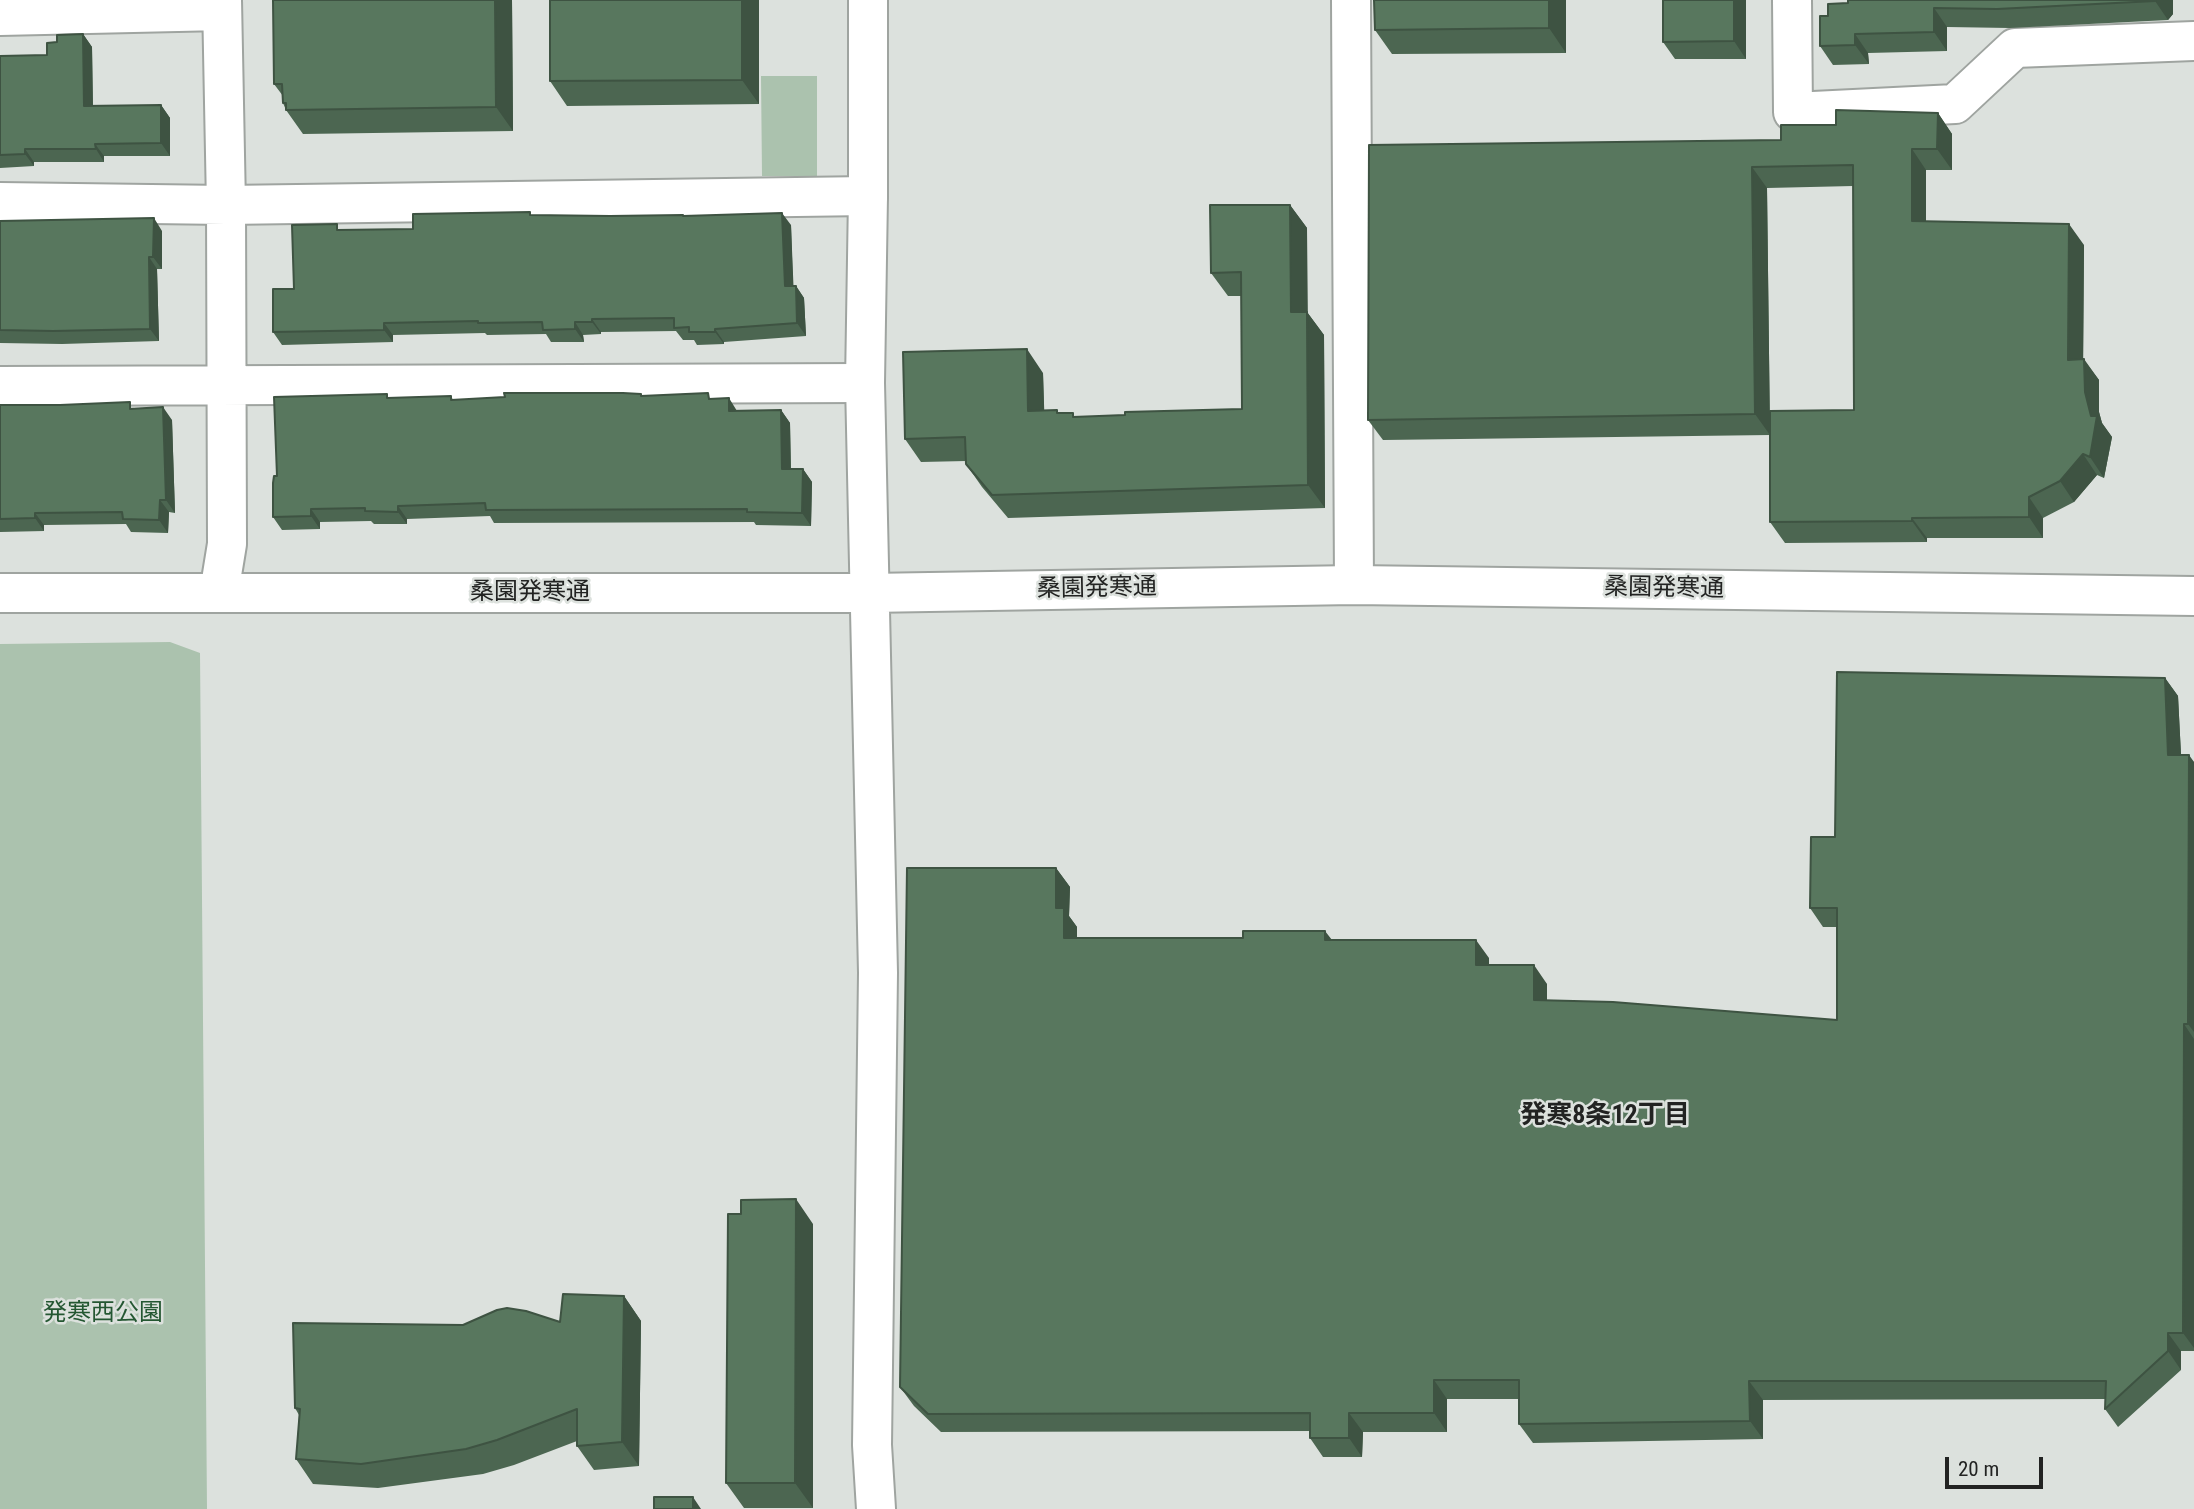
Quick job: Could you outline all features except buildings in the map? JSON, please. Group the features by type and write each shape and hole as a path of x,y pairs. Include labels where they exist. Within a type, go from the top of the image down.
{"street":[{"path":"868,0 865,383 878,974 872,1445 876,1509"},
{"path":"1351,0 1354,585"},
{"path":"1792,0 1793,112 1955,104 2015,48 2194,41"},
{"path":"0,16 222,6 226,205 227,544 219,593"},
{"path":"0,202 226,205 868,196"},
{"path":"0,386 865,383"},
{"name":"桑園発寒通","path":"0,593 869,593 1354,585 2194,596"}],"green space":[{"path":"761,76 817,76 817,176 762,176"},
{"name":"発寒西公園","path":"170,642 200,653 207,1509 0,1509 0,644"}],"district":[{"name":"発寒8条12丁目","path":"1605,1116"}]}
